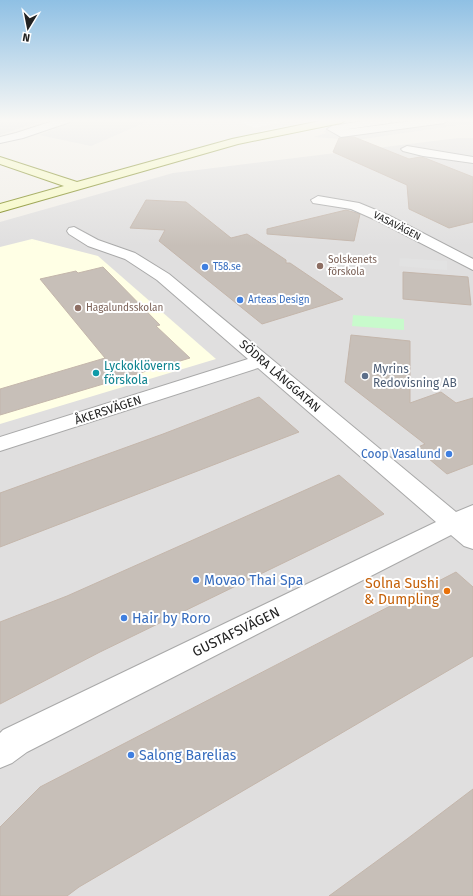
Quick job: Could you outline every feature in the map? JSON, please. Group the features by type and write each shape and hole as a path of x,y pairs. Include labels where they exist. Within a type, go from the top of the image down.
{"main road":[{"path":"6,162 58,179 77,187"},
{"path":"0,208 163,162"},
{"path":"37,184 77,173"}],"street":[{"name":"VASAVÄGEN","path":"318,200 354,206 383,218 473,265"},
{"name":"SÖDRA LÅNGGATAN","path":"74,231 93,243 130,256 163,277 261,361 467,526"},
{"name":"ÅKERSVÄGEN","path":"0,444 261,361"},
{"name":"GUSTAFSVÄGEN","path":"0,752 15,741 467,526"}],"shaded area":[{"path":"264,162 473,162 473,896 0,896 0,222 173,173"},
{"name":"Hagalundsskolan","path":"32,239 98,256 216,359 0,424 0,247"},
{"path":"400,258 447,261 447,270 399,266"}],"green space":[{"path":"353,315 404,319 404,330 352,326"}],"building":[{"path":"355,162 435,162 473,177 473,222 449,228 409,209 407,185"},
{"path":"146,200 186,202 231,238 247,234 286,260 286,263 290,263 343,299 262,324 159,241 165,230 130,228"},
{"path":"346,210 360,214 354,241 267,234 267,229"},
{"path":"103,267 160,325 156,326 190,358 0,415 0,389 105,358 40,279 76,271 78,273"},
{"path":"403,272 468,277 471,305 403,299"},
{"path":"351,335 410,341 410,403 441,392 456,403 473,398 473,464 447,474 416,448 425,444 345,382"},
{"path":"259,397 299,432 0,547 0,493 163,434"},
{"path":"339,475 384,514 100,652 0,704 0,622 67,596"},
{"path":"456,572 473,587 473,656 79,887 67,896 0,896 0,827 40,787"},
{"path":"473,789 473,896 329,896 407,839"}],"place":[{"name":"Solskenets förskola","path":"320,266"},
{"name":"T58.se","path":"205,267"},
{"name":"Arteas Design","path":"240,300"},
{"name":"Hagalundsskolan","path":"78,308"},
{"name":"Lyckoklöverns förskola","path":"96,373"},
{"name":"Myrins Redovisning AB","path":"365,376"},
{"name":"Coop Vasalund","path":"449,454"},
{"name":"Movao Thai Spa","path":"196,580"},
{"name":"Solna Sushi & Dumpling","path":"447,591"},
{"name":"Hair by Roro","path":"124,618"},
{"name":"Salong Barelias","path":"131,755"}]}
